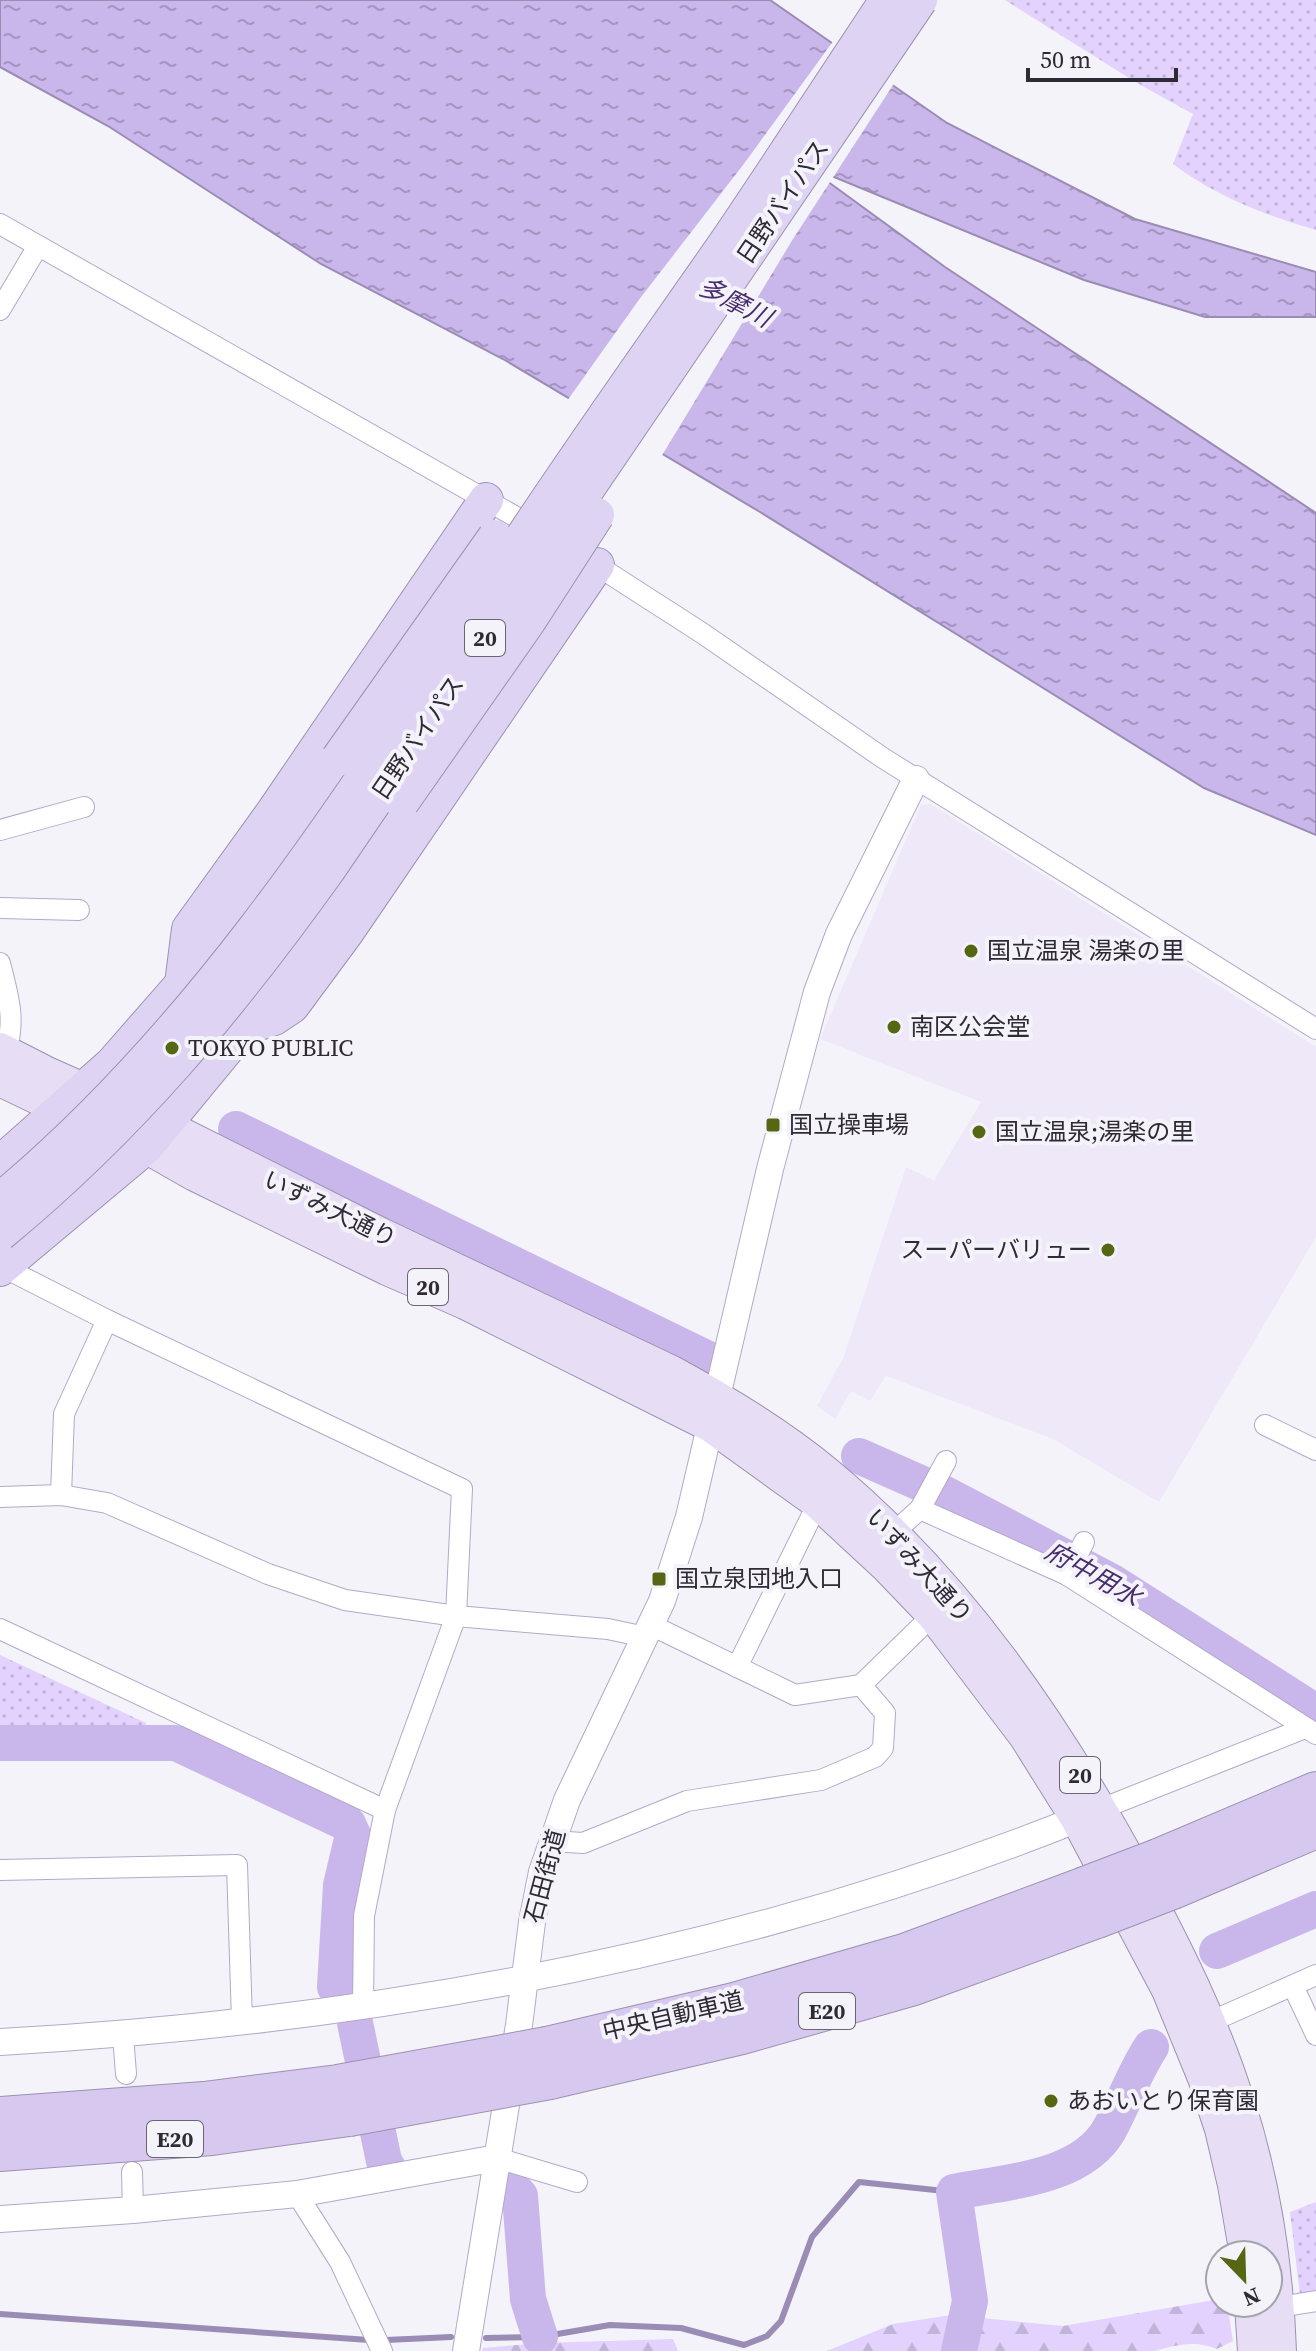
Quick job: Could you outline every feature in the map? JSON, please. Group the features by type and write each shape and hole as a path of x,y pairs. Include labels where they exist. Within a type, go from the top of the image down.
{"highway":[{"name":"日野バイパス","path":"1,1257 74,1171 139,1107 212,1023 277,941 738,246 887,0"},
{"name":"日野バイパス","path":"0,1200 71,1137 136,1071 244,942 365,775 539,511 920,0"},
{"path":"0,1163 112,1064 182,984 534,482 603,390 738,246"},
{"path":"1,1257 155,1136 244,1028 528,622 657,422 738,246"},
{"path":"182,984 189,929 274,811 486,500"},
{"path":"244,1028 274,1018 292,1006 346,933 597,565"},
{"name":"中央自動車道","path":"1166,1874 1316,1791"},
{"name":"中央自動車道","path":"0,2152 212,2136 343,2100 549,2063 742,2035 914,1986 1090,1903 1166,1874 1316,1829"},
{"name":"中央自動車道","path":"0,2116 204,2101 343,2100"}],"main road":[{"name":"20","path":"2,1060 72,1099 155,1136"},
{"name":"いずみ大通り","path":"155,1136 381,1234 672,1372 855,1535 933,1615 1007,1708 1089,1814 1165,1927 1210,2022 1249,2140 1260,2239"},
{"name":"いずみ大通り","path":"714,1412 797,1449 867,1508 948,1594 1024,1690 1089,1814 1200,2065 1252,2239"},
{"name":"いずみ大通り","path":"1254,2351 1259,2319"},
{"name":"いずみ大通り","path":"1273,2319 1280,2351"}],"street":[{"path":"0,224 597,565 916,779 1316,1029"},
{"path":"0,310 38,246"},
{"name":"石田街道","path":"466,2351 532,1922 551,1841 567,1800 648,1631 679,1554 770,1169 817,992 839,934 916,779"},
{"path":"0,830 84,807"},
{"path":"0,908 79,910"},
{"path":"0,963 12,1015 12,1033 2,1060"},
{"path":"1,1257 107,1320 462,1489 456,1616 385,1810 364,1916 363,2008"},
{"path":"61,1495 64,1414 107,1320"},
{"path":"1265,1425 1316,1450"},
{"path":"892,1534 922,1504 943,1466"},
{"path":"0,1497 61,1495 107,1503 268,1574 345,1600 456,1616 648,1631 737,1667 795,1695 861,1685 933,1615"},
{"path":"737,1667 818,1503"},
{"path":"922,1504 1075,1558 1311,1731"},
{"path":"0,1629 385,1810"},
{"path":"551,1841 583,1843 687,1801 821,1780 875,1757 883,1748 885,1713 861,1685"},
{"path":"0,2042 123,2035 363,2008 703,1940 813,1909 1003,1847 1311,1731"},
{"path":"0,1870 237,1865 242,2021"},
{"path":"1210,2022 1316,1975"},
{"path":"1293,1986 1316,2035"},
{"path":"123,2035 126,2074"},
{"path":"0,2219 297,2194 497,2158 577,2182"},
{"path":"132,2172 133,2210"},
{"path":"297,2194 340,2262 382,2351"},
{"path":"1284,2289 1316,2301"}],"shaded area":[{"path":"931,804 1316,1047 1316,1237 1159,1502 1053,1439 886,1376 870,1401 851,1391 835,1419 817,1406 844,1356 906,1167 934,1180 981,1102 820,1039 921,805"}],"green space":[{"path":"1005,0 1316,0 1316,230 1241,203 1206,186 1173,164 1193,114 1137,83"},
{"path":"0,1655 146,1723 150,1752 0,1754"},
{"path":"1316,2202 1316,2293 1300,2295 1290,2212"},
{"path":"1204,2302 1204,2319 1230,2319 1233,2341 1217,2349 1194,2344 1155,2351 827,2351 893,2324 951,2315 1063,2326"},
{"path":"673,2339 678,2351 482,2351 483,2348 541,2343"}],"water":[{"name":"多摩川","path":"0,0 770,0 947,123 1135,219 1316,272 1316,317 1205,317 1084,280 805,165 945,267 1316,513 1316,835 1204,788 760,512 503,359 321,264 108,126 0,67"}],"pier":[{"path":"834,40 895,82 793,239 661,457 567,401"}],"waterway":[{"path":"236,1129 710,1360"},
{"name":"府中用水","path":"859,1456 945,1494 1112,1582 1316,1712"},
{"path":"0,1743 176,1743 348,1824 353,1835 341,1885 335,1987"},
{"path":"1217,1951 1316,1909"},
{"path":"355,2023 388,2168"},
{"path":"959,2351 970,2301 954,2192 1040,2176 1080,2159 1109,2130 1151,2047"},
{"path":"486,2338 540,2337 610,2325 681,2328 744,2345 767,2336 781,2321 812,2237 859,2182 954,2192"},
{"path":"509,2184 520,2196 528,2299 540,2337"},
{"path":"0,2314 369,2340"},
{"path":"386,2340 451,2337"}],"place":[{"name":"国立温泉 湯楽の里","path":"971,951"},
{"name":"南区公会堂","path":"894,1027"},
{"name":"TOKYO PUBLIC","path":"172,1048"},
{"name":"国立操車場","path":"773,1125"},
{"name":"国立温泉;湯楽の里","path":"979,1132"},
{"name":"スーパーバリュー","path":"1108,1250"},
{"name":"国立泉団地入口","path":"659,1579"},
{"name":"あおいとり保育園","path":"1051,2101"}]}
